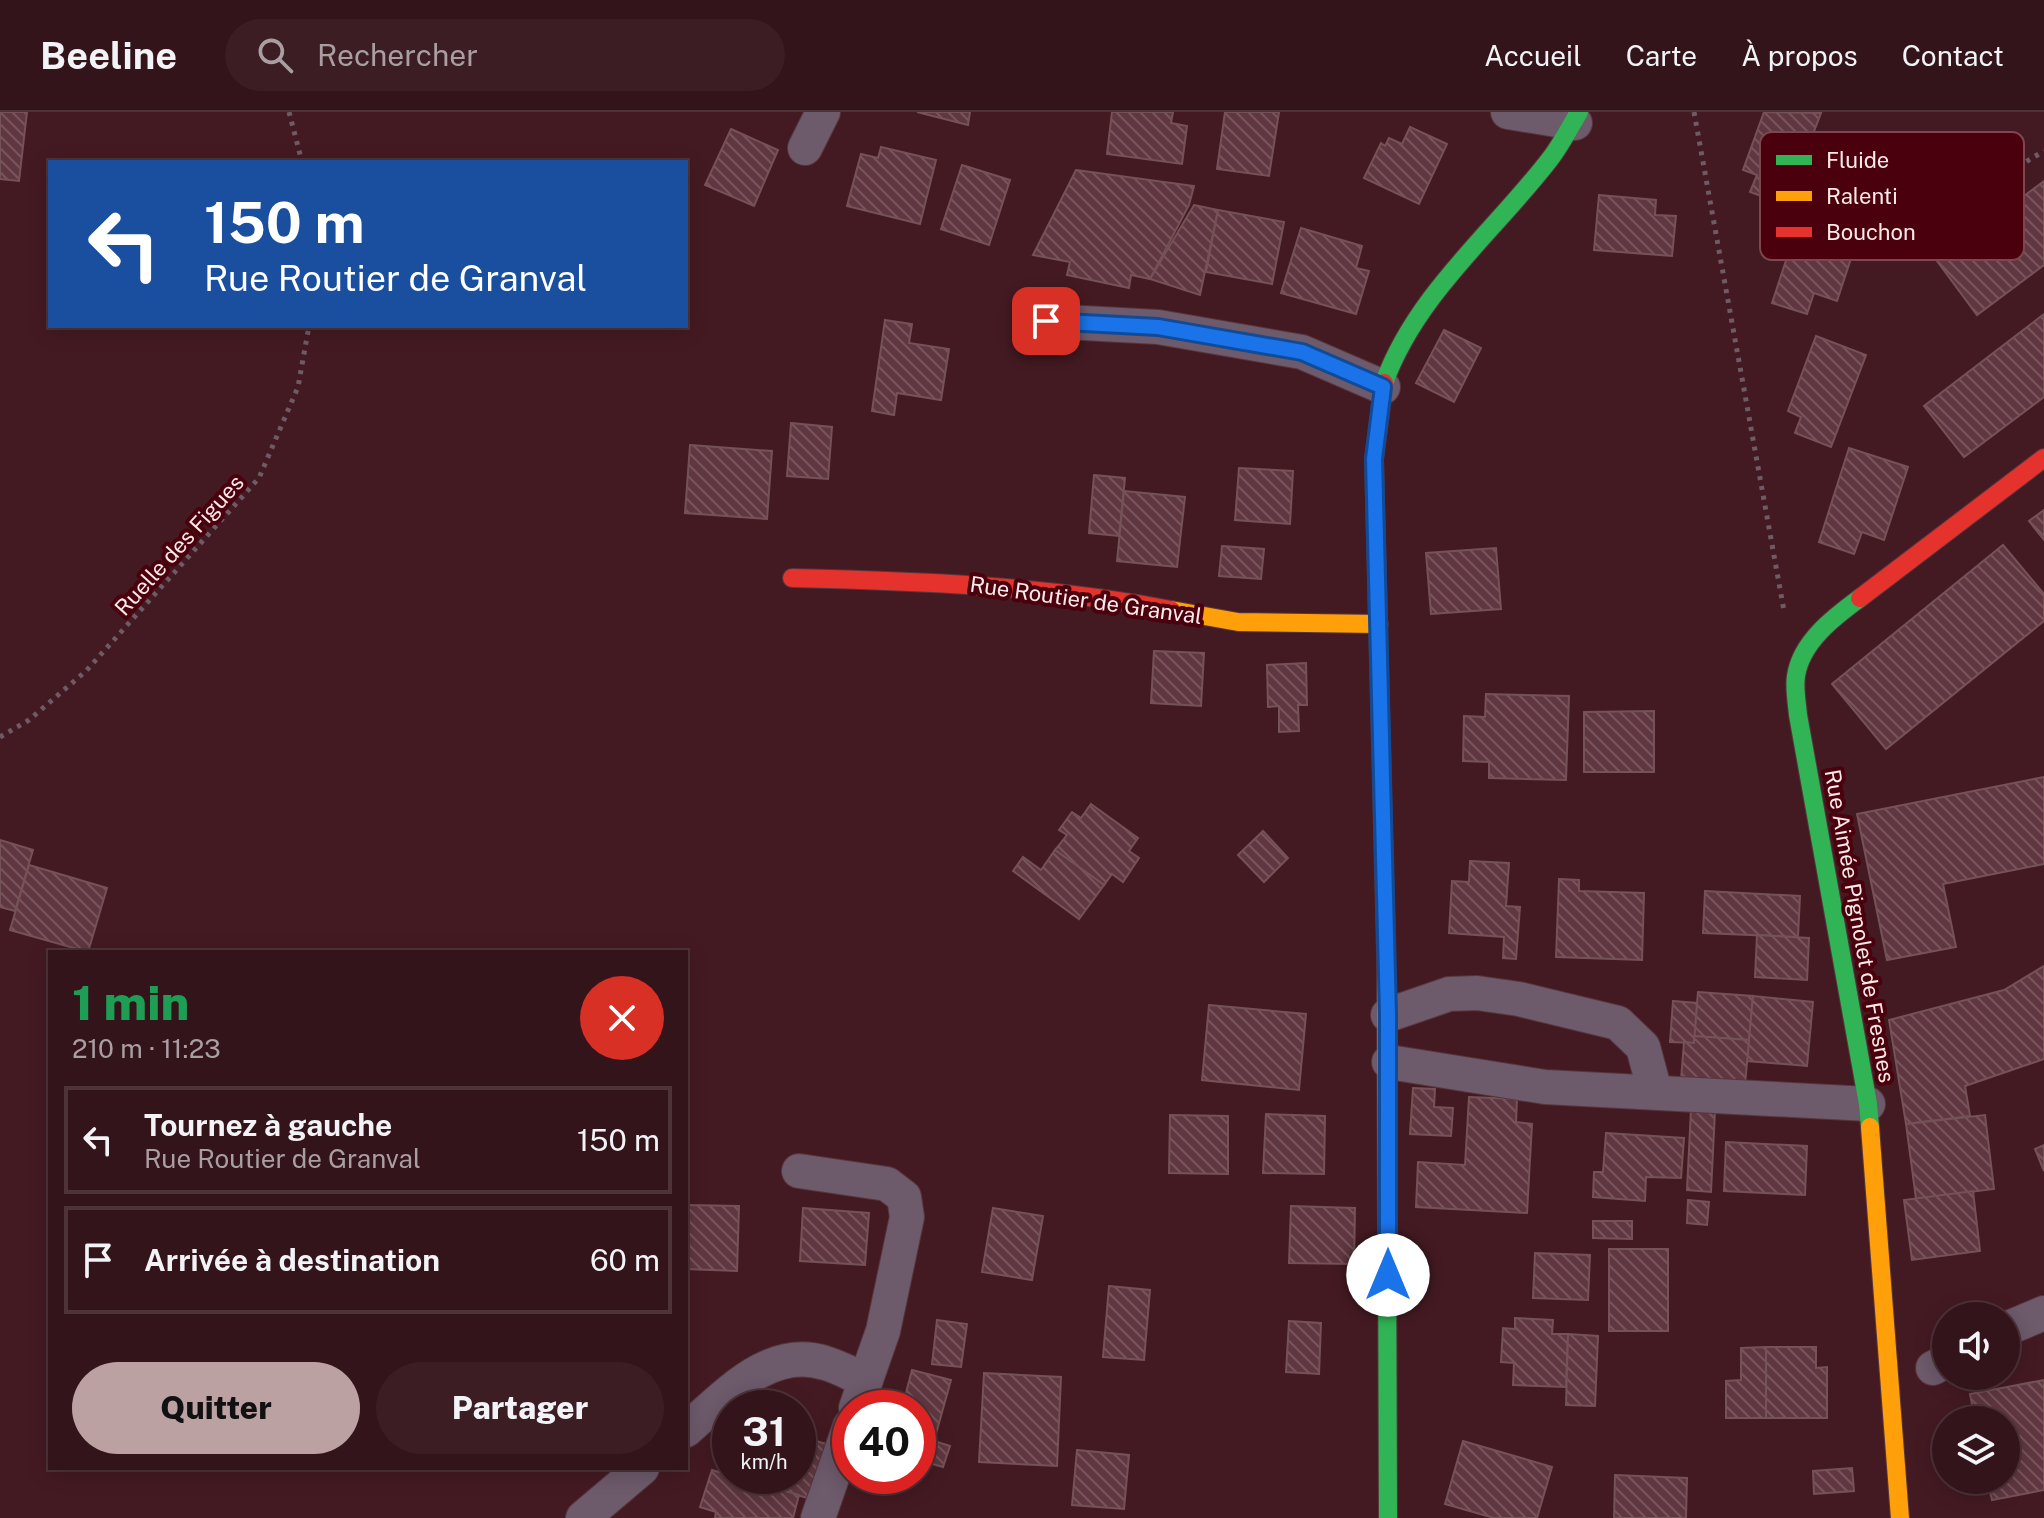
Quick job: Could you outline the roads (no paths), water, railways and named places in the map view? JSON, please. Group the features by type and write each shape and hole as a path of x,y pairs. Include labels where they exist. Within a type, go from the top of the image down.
{"street":[{"path":"805,148 823,112"},
{"path":"1388,1518 1389,1062 1374,459 1383,387 1395,353 1416,317 1552,157 1577,117 1508,112"},
{"path":"1046,321 1158,327 1302,352 1383,387"},
{"name":"Rue Aimée Pignolet de Fresnes","path":"1900,1518 1868,1104 1798,715 1796,675 1811,642 1836,616 2044,458"},
{"name":"Rue Routier de Granval","path":"792,578 936,581 998,586 1157,607 1238,622 1379,624"},
{"path":"1388,1015 1449,994 1477,993 1519,999 1618,1023 1643,1047 1655,1092"},
{"path":"1389,1062 1545,1087 1868,1104"},
{"path":"799,1171 887,1184 904,1197 907,1217 883,1331 862,1390"},
{"path":"2020,1323 2044,1313"},
{"path":"688,1428 754,1372 792,1358 823,1362 856,1390"},
{"path":"583,1518 640,1470"},
{"path":"818,1518 832,1478"}]}
